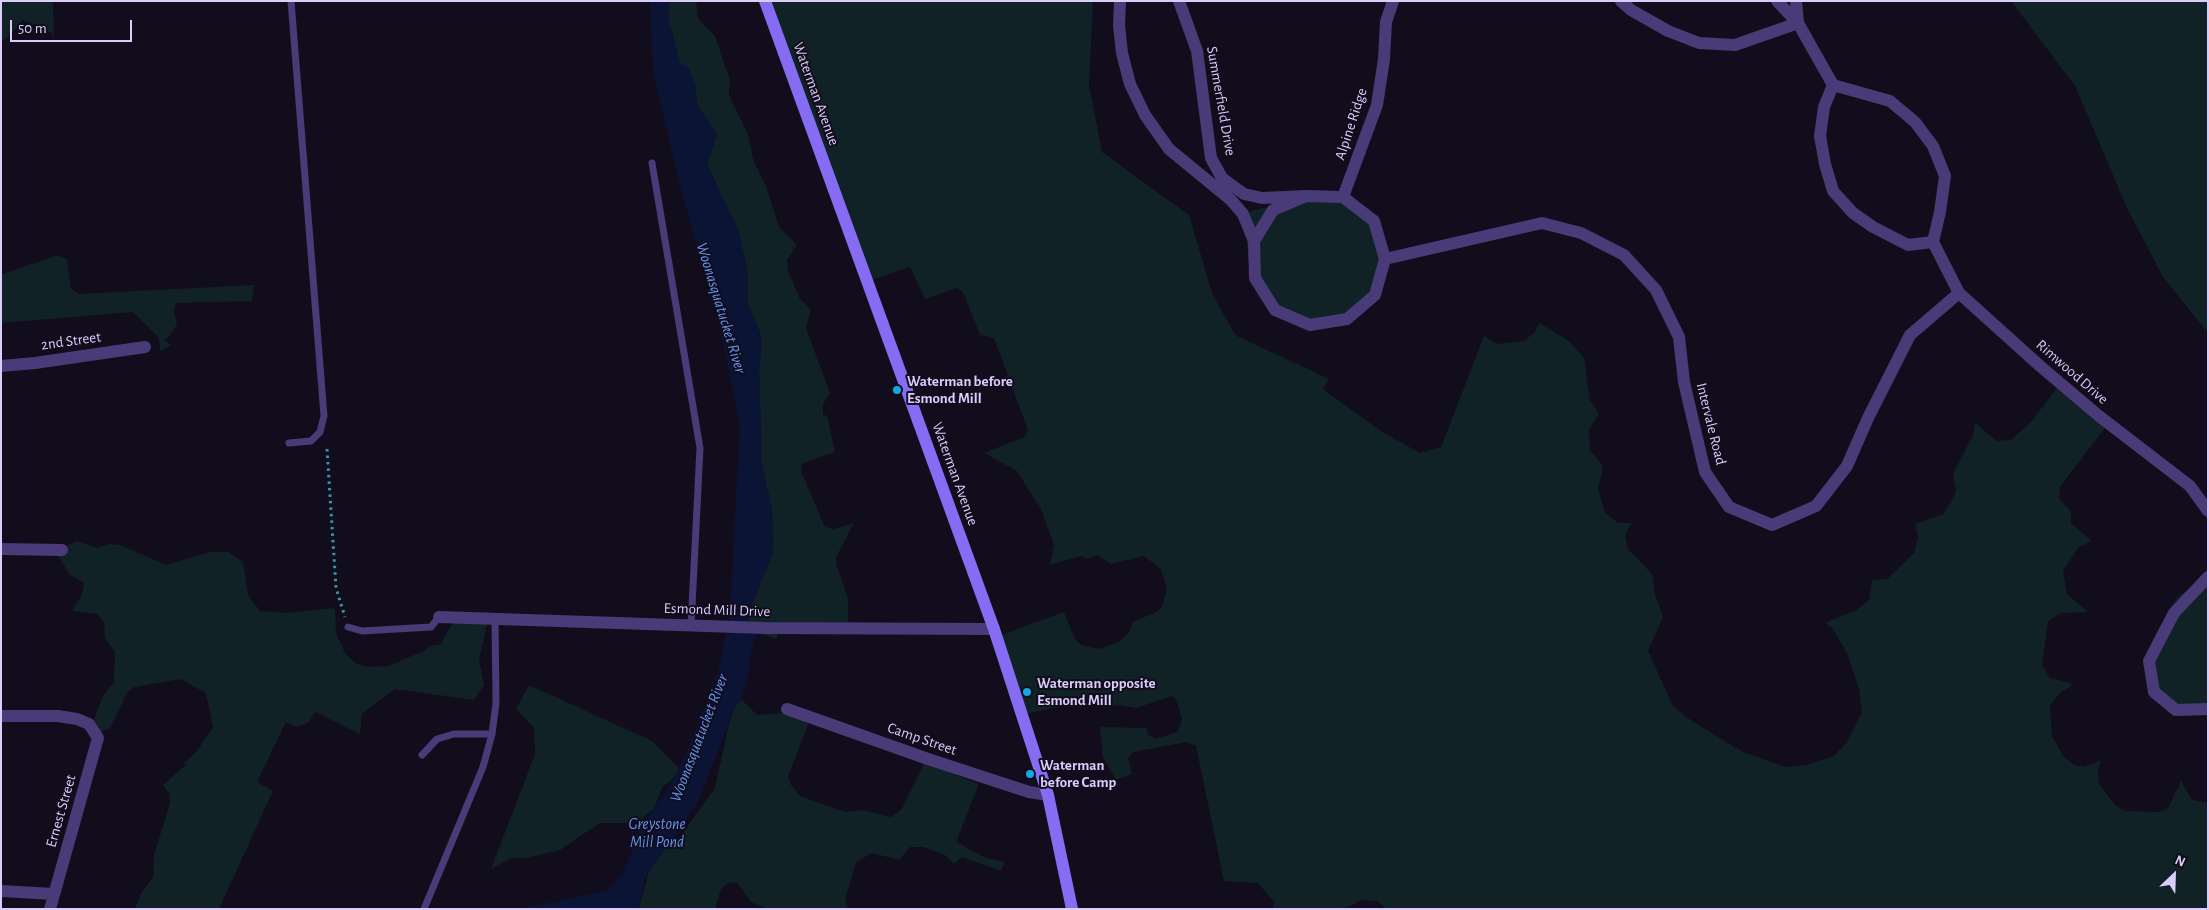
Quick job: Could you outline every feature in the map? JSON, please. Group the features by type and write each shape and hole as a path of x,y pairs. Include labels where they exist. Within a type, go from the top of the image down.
{"main road":[{"name":"Waterman Avenue","path":"765,1 994,629 1048,795 1072,909"}],"street":[{"path":"1120,1 1119,24 1122,53 1130,84 1145,115 1170,148 1206,181 1231,200 1243,214 1254,241 1255,278 1275,310 1310,325 1347,319 1375,295 1385,259 1374,221 1343,196 1306,196 1273,210 1254,241"},
{"name":"Summerfield Drive","path":"1179,1 1198,51 1211,158 1222,178 1244,194 1262,198 1306,196"},
{"name":"Alpine Ridge","path":"1343,196 1377,105 1384,59 1386,22 1393,1"},
{"path":"1621,1 1631,10 1668,32 1699,43 1735,45 1798,23"},
{"path":"1778,1 1798,23 1833,85 1890,101 1915,122 1933,146 1945,176 1940,212 1933,242 1908,245 1873,227 1853,213 1833,191 1825,164 1820,136 1824,107 1833,85"},
{"path":"1796,1 1798,23"},
{"name":"Intervale Road","path":"1385,259 1542,223 1581,233 1624,255 1656,290 1679,337 1684,382 1705,472 1729,507 1772,524 1816,506 1847,466 1868,418 1910,335 1959,292"},
{"name":"Rimwood Drive","path":"1933,242 1959,292 2040,366 2099,416 2190,486 2208,511"},
{"name":"2nd Street","path":"1,366 145,347"},
{"path":"1,549 62,550"},
{"path":"2208,578 2174,613 2149,661 2154,692 2176,710 2208,709"},
{"name":"Esmond Mill Drive","path":"439,618 495,618 691,626 994,629"},
{"name":"Camp Street","path":"787,709 928,759 1029,792 1048,795"},
{"name":"Ernest Street","path":"1,716 58,716 77,719 89,724 98,738 50,909"},
{"path":"1,891 54,894"}],"lane":[{"path":"289,443 310,441 320,432 324,416 291,1"},
{"path":"652,163 700,448 691,626"},
{"path":"348,627 362,630 431,626 439,618"},
{"path":"424,909 483,767 492,734 496,703 495,618"},
{"path":"422,755 437,739 454,734 492,734"}],"path":[{"path":"327,449 336,588 348,627"}],"shaded area":[{"path":"1,1 53,1 54,37 50,32 23,20 5,40 1,39"},
{"path":"669,1 696,1 698,19 715,36 730,80 729,95 748,134 753,159 766,186 779,227 797,245 787,260 788,271 800,299 811,309 806,328 830,393 823,404 823,414 827,416 835,452 802,464 801,471 825,527 833,529 854,523 836,557 837,567 848,598 848,631 777,633 777,639 747,629 752,604 773,553 772,510 762,466 759,371 762,338 748,304 748,274 738,229 707,165 717,134 697,105 695,84 680,64 669,21"},
{"path":"767,1 1093,1 1089,85 1102,152 1189,215 1212,293 1235,335 1329,379 1323,389 1382,432 1420,453 1441,447 1484,336 1498,344 1524,341 1535,332 1539,323 1569,341 1584,358 1590,400 1599,414 1589,430 1590,450 1603,466 1598,489 1605,513 1618,523 1631,523 1625,535 1628,549 1653,575 1654,591 1663,617 1648,651 1673,706 1686,717 1741,751 1785,767 1807,765 1834,756 1846,743 1862,712 1859,689 1847,653 1832,628 1825,623 1856,610 1869,600 1872,580 1887,579 1914,553 1918,537 1915,524 1944,514 1956,492 1953,474 1973,435 1975,423 1997,441 2011,440 2032,421 2058,386 2107,425 2060,487 2059,498 2071,512 2071,523 2092,541 2078,548 2063,571 2067,594 2088,612 2061,613 2048,621 2042,665 2050,678 2074,684 2060,693 2050,705 2052,736 2063,756 2074,765 2084,767 2101,760 2098,770 2099,784 2115,805 2125,811 2159,812 2168,808 2181,781 2192,800 2208,803 2208,909 1387,909 1377,901 1361,900 1348,907 1331,909 1273,909 1274,902 1258,883 1224,881 1196,746 1187,742 1133,752 1128,758 1132,774 1116,780 1103,757 1100,727 1146,728 1149,735 1155,739 1177,732 1182,720 1177,701 1172,696 1136,708 1120,705 1104,707 1085,696 1062,706 1024,714 999,636 1064,612 1075,639 1081,645 1100,649 1120,641 1129,632 1133,622 1156,612 1162,607 1167,589 1161,569 1144,556 1111,564 1098,555 1087,559 1081,556 1050,565 1054,545 1041,509 1017,471 984,453 1024,437 1028,430 994,338 980,335 963,292 957,288 925,299 910,267 869,281"},
{"path":"2011,1 2208,1 2208,333 2163,277 2127,208 2075,86"},
{"path":"1314,198 1353,198 1387,243 1385,263 1358,314 1323,327 1278,314 1251,284 1244,215 1254,210"},
{"path":"57,255 67,259 71,288 79,294 254,285 252,301 176,303 174,310 177,324 170,336 164,340 171,345 160,351 159,338 133,312 1,323 1,275"},
{"path":"77,541 97,548 109,544 120,545 166,565 210,552 229,552 243,562 248,595 260,611 286,613 335,608 336,633 345,653 355,663 369,667 388,666 424,651 430,646 441,644 457,614 487,624 479,660 484,685 474,700 395,689 362,714 360,734 315,712 309,722 297,727 286,722 257,782 273,791 219,909 135,909 142,892 153,877 154,855 170,803 169,793 163,785 188,763 183,764 197,751 213,727 206,693 180,679 134,687 127,693 110,728 99,733 92,725 103,696 114,682 115,652 105,638 104,622 97,614 72,611 82,595 84,583 70,575 55,551"},
{"path":"2208,575 2208,708 2176,707 2157,689 2152,642 2171,606 2180,595"},
{"path":"529,685 652,741 680,769 671,781 663,786 654,808 642,819 629,823 600,823 560,850 526,858 511,858 491,869 535,754 534,728 516,709"},
{"path":"741,699 757,715 789,712 809,722 788,776 791,785 800,796 836,809 847,812 862,810 891,817 902,809 924,763 979,784 956,842 986,858 1005,862 1001,871 962,857 954,864 945,855 923,847 910,847 899,860 872,853 856,862 845,900 848,909 768,909 751,902 738,884 730,882 721,889 715,909 639,909 653,855 677,841 715,788 729,724 735,707"}],"water":[{"path":"650,1 669,1 669,21 680,64 688,67 695,84 697,105 717,134 707,165 738,229 748,274 748,304 762,338 759,371 762,466 772,510 773,553 752,604 747,629 757,632 749,656 749,672 741,699 735,707 698,802 645,878 639,909 519,909 606,891 623,874 642,825 669,788 690,745 718,672 730,615 740,424 718,319 680,186 653,71"}],"place":[{"name":"Waterman before Esmond Mill","path":"897,390"},
{"name":"Waterman opposite Esmond Mill","path":"1027,692"},
{"name":"Waterman before Camp","path":"1030,774"}],"water label":[{"name":"Woonasquatucket River","path":"721,308"},
{"name":"Woonasquatucket River","path":"699,738"},
{"name":"Greystone Mill Pond","path":"657,833"}]}
